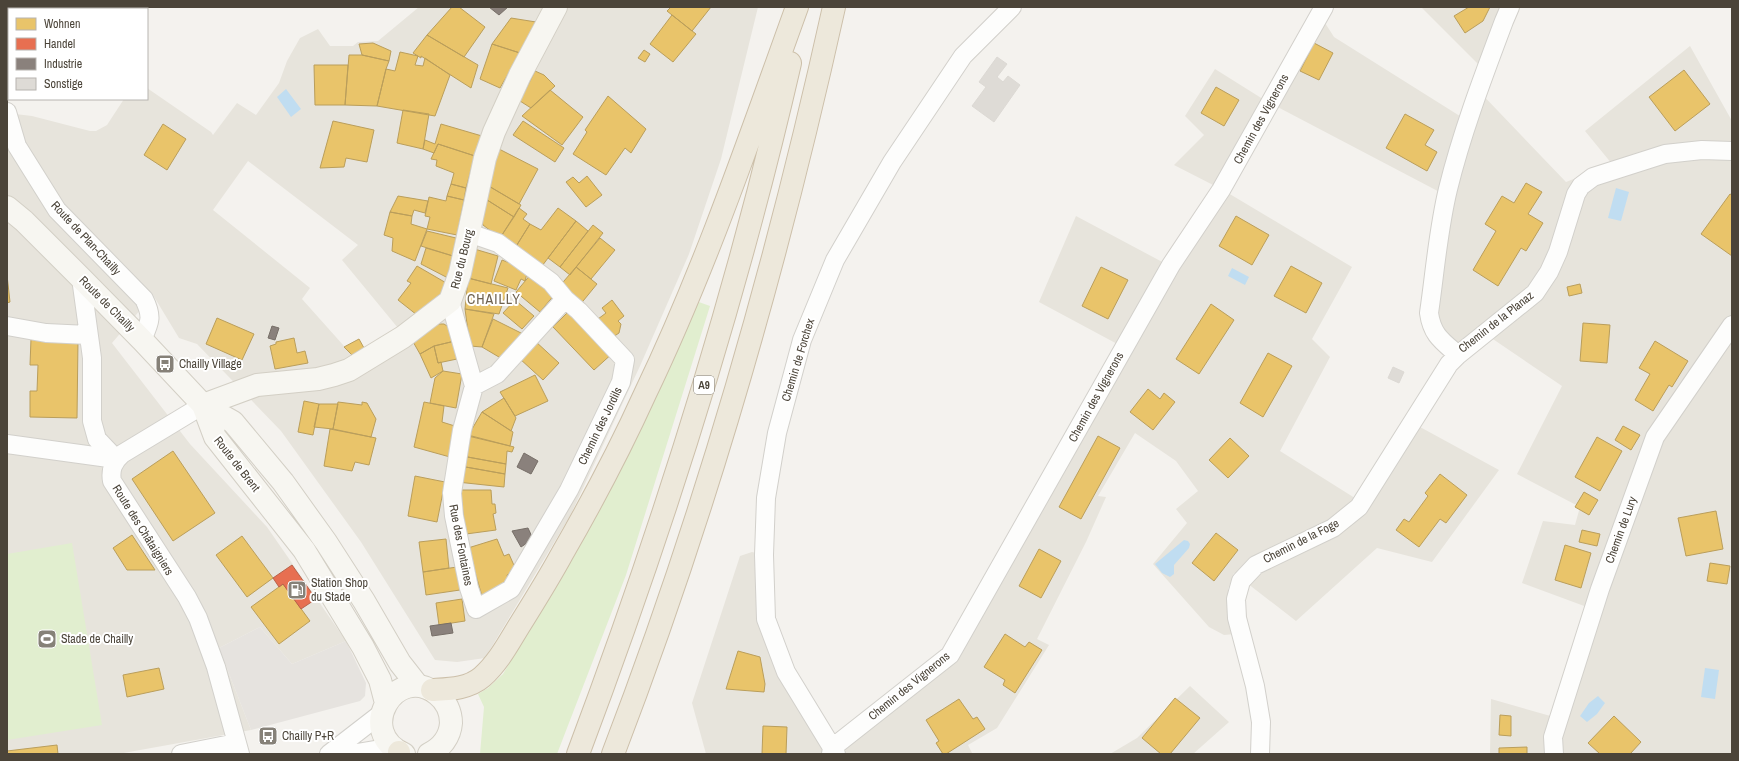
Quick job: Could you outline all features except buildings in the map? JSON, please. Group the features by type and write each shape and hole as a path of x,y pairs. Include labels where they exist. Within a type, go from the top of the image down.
{"highway":[{"path":"425,688 450,689 472,684 480,679 494,664 552,573 595,496 646,393 689,295 737,172 797,7"},
{"name":"A9","path":"578,754 640,582 695,415 766,160 802,7"},
{"path":"613,754 660,625 726,424 780,230 818,79 834,7"}],"main road":[{"name":"Rue du Bourg","path":"203,405 257,385 318,379 334,376 349,370 404,337 450,301 460,274 485,158 494,132 520,75 556,7"},
{"name":"Route de Chailly","path":"7,207 24,221 81,278 203,405"},
{"name":"Route de Brent","path":"203,405 233,422 283,482 326,542 364,601 400,663 425,688 445,702 451,718 448,735 440,750"},
{"name":"Route de Brent","path":"203,405 214,437 304,550 363,646 380,680 384,708 381,723 382,732 398,752"},
{"path":"384,708 392,695 400,690 409,687 425,688"}],"street":[{"name":"Chemin de Forchex","path":"833,752 786,672 766,619 764,555 766,498 777,432 802,340 835,260 892,162 964,56 1012,7"},
{"name":"Chemin des Vignerons","path":"833,752 950,655 1171,265 1221,190 1324,7"},
{"name":"Chemin de la Planaz","path":"1510,7 1469,114 1448,190 1439,233 1429,313 1431,325 1437,336 1458,355 1535,293 1549,272 1558,252 1576,194 1581,186 1593,177 1665,154 1702,150 1732,151"},
{"path":"7,50 8,40"},
{"name":"Route de Plan-Chailly","path":"7,112 17,146 57,210 144,299 149,309 150,324 142,340"},
{"name":"Chemin des Jordils","path":"469,233 498,243 551,282 565,300 579,311 625,360 621,382 569,490 511,590 476,609"},
{"path":"81,278 92,358 92,421 97,439 116,459"},
{"path":"450,301 474,386 497,374 565,300"},
{"name":"Chemin de Lury","path":"1554,754 1553,736 1600,589 1655,437 1732,325"},
{"path":"7,326 46,333 88,335"},
{"name":"Chemin de la Foge","path":"1260,754 1261,722 1256,693 1238,618 1236,599 1241,581 1256,565 1333,528 1359,507 1449,364 1458,355"},
{"name":"Rue des Fontaines","path":"474,386 462,430 452,493 454,516 469,588 476,609"},
{"path":"7,444 116,459 203,405"},
{"name":"Route des Châtaigniers","path":"116,459 112,469 112,481 187,598 205,634 225,698 238,748"},
{"path":"329,754 384,708"},
{"path":"181,754 238,748"},
{"path":"351,754 398,752"}],"shaded area":[{"path":"7,7 22,7 8,8 9,100 7,113"},
{"path":"419,7 758,7 721,159 689,254 640,366 570,516 485,658 457,662 435,660 361,542 281,431 197,344 179,338 153,295 112,343 190,444 267,527 346,641 292,664 260,627 219,648 251,730 118,754 7,754 7,113 32,116 90,131 96,131 107,125 123,100 148,100 148,89 211,132 213,135 237,103 256,115 279,83 287,61 300,38 318,29 330,46 353,46 358,42 378,41","holes":["248,161 358,245 342,260 398,328 352,355 302,299 310,288 213,210"]},
{"path":"1421,7 1507,7 1483,69"},
{"path":"1318,12 1334,37 1463,118 1476,88 1566,182 1612,164 1585,131 1690,46 1732,121 1732,754 1490,754 1491,699 1554,717 1595,610 1522,583 1543,521 1575,525 1580,507 1517,474 1562,386 1481,331 1452,345 1436,323 1451,198 1266,101"},
{"path":"1215,69 1266,101 1218,187 1352,267 1312,339 1330,357 1280,451 1358,500 1409,421 1499,470 1432,562 1377,548 1296,621 1234,573 1228,589 1229,611 1235,634 1224,635 1209,627 1153,564 1187,523 1176,509 1198,491 1176,461 1135,433 1098,496 1106,497 1086,542 1037,639 1049,645 997,728 968,745 972,753 706,754 692,703 740,556 752,552 760,554 763,621 827,746 947,652 1121,346 1039,302 1076,216 1168,265 1217,187 1174,165 1204,135 1185,116"},
{"path":"260,627 292,664 346,641 366,683 365,696 360,701 251,730 219,648"},
{"path":"1190,686 1229,722 1193,754 1110,754 1137,738"}],"green space":[{"path":"696,301 710,306 626,575 557,754 480,754 484,707 478,694 488,688 503,674 576,551"},
{"name":"Stade de Chailly","path":"72,543 102,725 7,740 7,554"}],"water":[{"path":"286,89 301,109 291,117 277,97"},
{"path":"1616,188 1629,192 1621,221 1608,218"},
{"path":"1232,268 1249,277 1245,285 1228,276"},
{"path":"1184,540 1188,541 1190,544 1189,548 1174,565 1174,574 1170,577 1162,573 1155,564"},
{"path":"1705,668 1719,670 1715,699 1701,697"},
{"path":"1598,696 1605,703 1597,714 1587,722 1580,716 1589,703"}],"place":[{"name":"Chailly Village","path":"165,364"},
{"name":"Station Shop du Stade","path":"297,590"},
{"name":"Stade de Chailly","path":"47,639"},
{"name":"Chailly P+R","path":"268,736"}],"district":[{"name":"CHAILLY","path":"494,299"}]}
